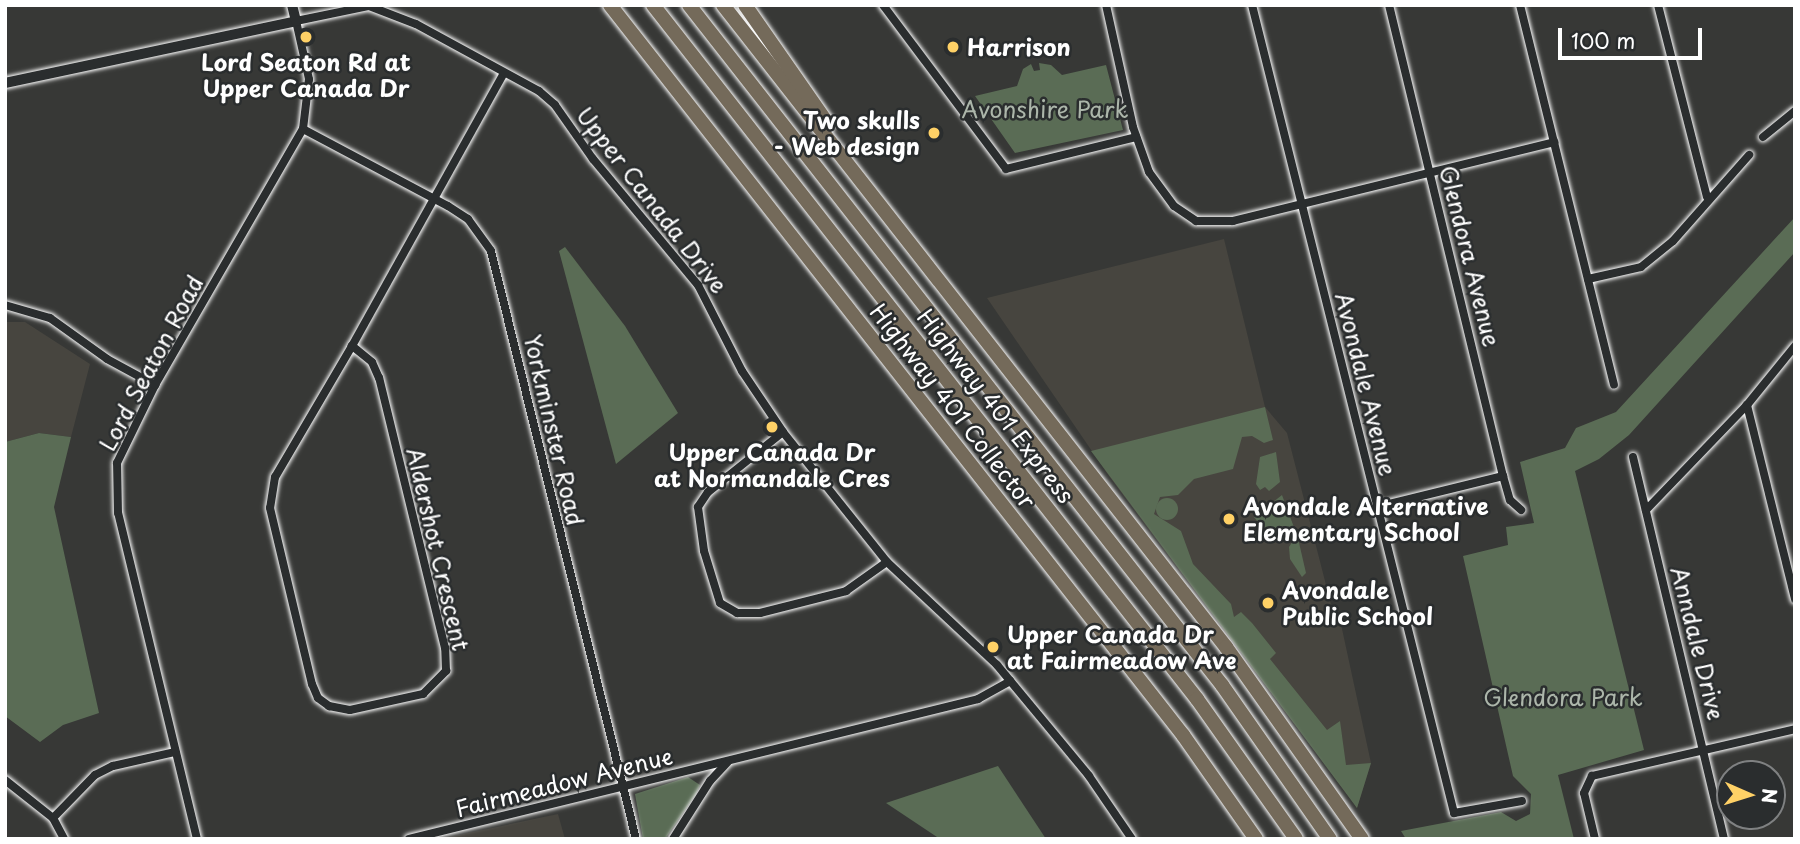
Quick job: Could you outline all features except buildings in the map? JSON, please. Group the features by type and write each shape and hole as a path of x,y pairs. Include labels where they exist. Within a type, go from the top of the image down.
{"highway":[{"name":"Highway 401 Collector","path":"610,5 1175,724 1256,839"},
{"name":"Highway 401 Express","path":"653,5 1197,699 1296,839"},
{"name":"Highway 401 Express","path":"688,5 1215,676 1330,839"},
{"path":"723,5 1252,681 1362,839"},
{"path":"745,5 826,121 976,315 1003,362"}],"street":[{"name":"Lord Seaton Road","path":"197,839 115,492 121,451 155,385 303,129 309,79 292,5"},
{"path":"883,5 1006,169 1136,137"},
{"path":"1106,5 1136,137 1149,172 1174,206 1196,221 1233,221 1554,142"},
{"name":"Avondale Avenue","path":"1252,5 1454,813 1522,801"},
{"name":"Glendora Avenue","path":"1389,5 1503,476 1510,500 1521,510"},
{"path":"1520,5 1614,385"},
{"path":"1658,5 1707,197"},
{"name":"Upper Canada Drive","path":"5,83 359,7 390,11 504,73 555,105 593,159 684,265 706,297 743,371 783,432 887,562 1010,681 1089,776 1132,839"},
{"name":"Aldershot Crescent","path":"352,346 372,362 379,378 445,648 446,671 423,694 350,710 329,706 312,684 270,508 275,477 352,346 504,73"},
{"path":"1763,137 1795,111"},
{"name":"Yorkminster Road","path":"303,129 468,219 491,251 636,839"},
{"path":"1588,279 1641,267 1672,241 1707,197 1749,155"},
{"path":"5,305 50,318 107,359 155,385"},
{"path":"1646,510 1747,405 1795,346"},
{"path":"1747,405 1795,599"},
{"path":"783,432 708,492 698,507 704,551 720,603 737,613 760,613 846,591 887,562"},
{"name":"Anndale Drive","path":"1633,457 1724,839"},
{"path":"1377,507 1503,476"},
{"name":"Fairmeadow Avenue","path":"409,839 978,699 1010,681"},
{"path":"1595,839 1584,784 1592,776 1795,729"},
{"path":"53,818 95,775 113,766 175,752"},
{"path":"673,839 710,781 729,762"},
{"path":"5,780 53,818 64,839"}],"shaded area":[{"path":"1224,239 1265,407 1287,433 1334,616 1339,615 1371,763 1357,808 1109,476 987,298"},
{"path":"5,322 25,322 90,364 71,437 39,433 5,442"},
{"path":"558,814 565,839 440,839"}],"green space":[{"name":"Avonshire Park","path":"1039,63 1051,65 1062,75 1106,65 1123,130 1015,153 975,96 1017,86 1023,69 1031,64 1034,71 1040,70"},
{"name":"Glendora Park","path":"1795,217 1795,252 1629,435 1599,459 1575,471 1644,750 1558,775 1574,839 1406,839 1401,831 1501,812 1516,821 1530,814 1531,794 1513,776 1463,556 1508,545 1506,527 1534,523 1520,462 1565,448 1576,428 1616,412"},
{"path":"565,247 625,326 678,413 616,464 559,251"},
{"path":"1265,407 1273,440 1264,443 1252,436 1242,437 1233,469 1194,479 1178,495 1160,497 1154,514 1181,531 1193,564 1231,604 1234,617 1241,612 1252,623 1276,653 1270,659 1327,730 1340,721 1346,765 1371,763 1357,808 1091,451"},
{"path":"39,433 71,437 54,507 99,713 63,725 40,742 5,716 5,442"},
{"path":"1276,452 1280,482 1269,491 1265,487 1260,490 1256,484 1260,457"},
{"path":"1282,495 1295,530 1284,526 1265,531 1254,517"},
{"path":"1167,498 1175,501 1178,509 1175,517 1167,520 1159,517 1156,509 1159,501"},
{"path":"1297,534 1306,573 1302,577 1290,559 1289,547"},
{"path":"998,766 1046,839 940,839 886,803"},
{"path":"688,777 700,785 665,839 643,839 635,794"}],"place":[{"name":"Lord Seaton Rd at Upper Canada Dr","path":"306,37"},
{"name":"Harrison","path":"953,47"},
{"name":"Two skulls - Web design","path":"934,133"},
{"name":"Upper Canada Dr at Normandale Cres","path":"772,427"},
{"name":"Avondale Alternative Elementary School","path":"1229,519"},
{"name":"Avondale Public School","path":"1268,603"},
{"name":"Upper Canada Dr at Fairmeadow Ave","path":"993,647"}]}
